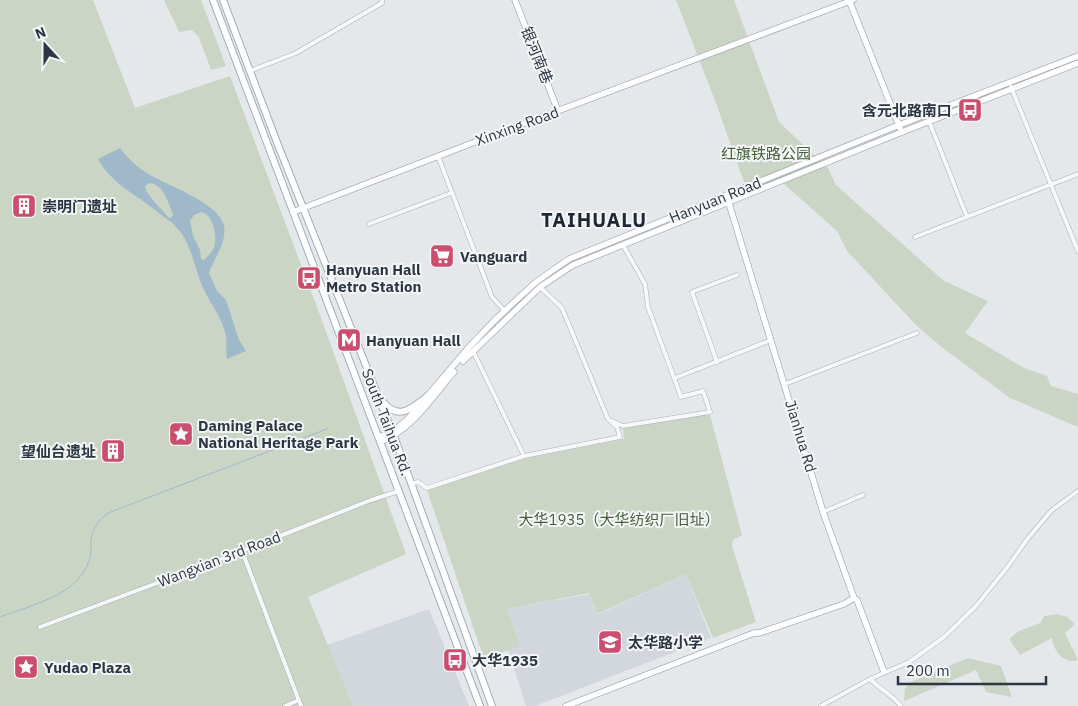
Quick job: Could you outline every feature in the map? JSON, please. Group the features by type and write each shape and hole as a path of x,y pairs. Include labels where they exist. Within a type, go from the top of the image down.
{"main road":[{"name":"South Taihua Rd.","path":"213,0 480,706"},
{"name":"South Taihua Rd.","path":"223,0 393,434 492,706"},
{"path":"378,396 395,412 402,412 413,407 429,394"}],"street":[{"path":"250,71 296,53 382,2 382,0"},
{"name":"银河南巷","path":"515,0 558,111"},
{"name":"Xinxing Road","path":"292,212 851,0"},
{"path":"851,0 902,132"},
{"name":"Hanyuan Road","path":"379,439 393,434 410,424 464,359 540,287 573,265 899,125 1078,56"},
{"name":"Hanyuan Road","path":"393,434 470,346 505,311 536,282 569,260 1078,63"},
{"path":"1009,82 1078,251"},
{"path":"929,121 967,217"},
{"path":"438,156 492,297 505,311"},
{"path":"915,237 1078,174"},
{"path":"369,224 451,193"},
{"name":"Jianhua Rd","path":"728,199 824,512 854,598 857,600 884,672"},
{"path":"608,419 623,426 710,412 703,391 682,397 648,307 645,284 623,245"},
{"path":"717,362 692,292 737,275"},
{"path":"411,484 418,482 427,488 524,456 620,437 617,427 608,419 562,308 540,287"},
{"path":"785,384 917,334"},
{"path":"676,378 772,340"},
{"path":"473,351 524,456"},
{"name":"Wangxian 3rd Road","path":"40,628 371,500 399,491"},
{"path":"821,706 884,672 909,662 944,638 976,606 1052,510 1078,491"},
{"path":"824,512 863,494"},
{"path":"242,551 301,706"},
{"path":"566,706 754,633 759,633 844,604 854,598"},
{"path":"870,679 893,697 900,706"},
{"path":"285,706 299,700"}],"shaded area":[{"name":"太华路小学","path":"686,574 711,638 535,706 526,706 508,650 520,646 507,609 589,594 597,615"},
{"path":"429,609 469,706 353,706 327,645"}],"green space":[{"name":"Daming Palace National Heritage Park","path":"0,0 93,0 135,108 230,76 320,315 406,554 308,597 353,706 0,706"},
{"path":"164,0 201,0 226,66 211,70 199,37 192,30 179,32"},
{"name":"红旗铁路公园","path":"676,0 734,0 779,122 828,168 836,185 944,281 988,301 965,333 1024,368 1047,376 1051,386 1078,394 1078,427 1010,398 939,345 916,325 847,251 837,231 784,184 744,182"},
{"name":"大华1935（大华纺织厂旧址）","path":"703,414 710,415 742,535 733,540 732,546 756,622 713,638 686,574 597,614 589,593 507,609 520,646 484,659 427,490 523,459 624,439 623,428"},
{"path":"1058,614 1067,617 1075,624 1065,633 1078,660 1068,660 1060,655 1052,638 1020,655 1009,639 1019,631 1040,623 1044,616"},
{"path":"968,658 1001,666 1012,697 986,692 976,670 904,701 905,688 911,682"}],"water":[{"path":"120,148 145,172 202,202 220,217 224,226 224,238 209,273 217,291 226,300 239,340 246,351 227,359 226,335 223,326 203,288 189,247 181,232 170,221 110,176 98,159","holes":["150,183 155,184 162,191 173,214 172,217 169,218 148,193 145,186","201,212 209,217 215,232 213,249 204,260 201,259 200,250 193,236 190,221 194,215"]}],"waterway":[{"path":"0,617 52,598 74,583 83,573 89,561 91,541 95,527 108,513 327,429"}],"place":[{"name":"含元北路南口","path":"970,110"},
{"name":"崇明门遗址","path":"24,206"},
{"name":"Vanguard","path":"442,256"},
{"name":"Hanyuan Hall Metro Station","path":"309,278"},
{"name":"Hanyuan Hall","path":"349,340"},
{"name":"Daming Palace National Heritage Park","path":"181,434"},
{"name":"望仙台遗址","path":"113,451"},
{"name":"太华路小学","path":"610,642"},
{"name":"大华1935","path":"455,660"},
{"name":"Yudao Plaza","path":"26,667"}],"district":[{"name":"TAIHUALU","path":"594,219"}]}
